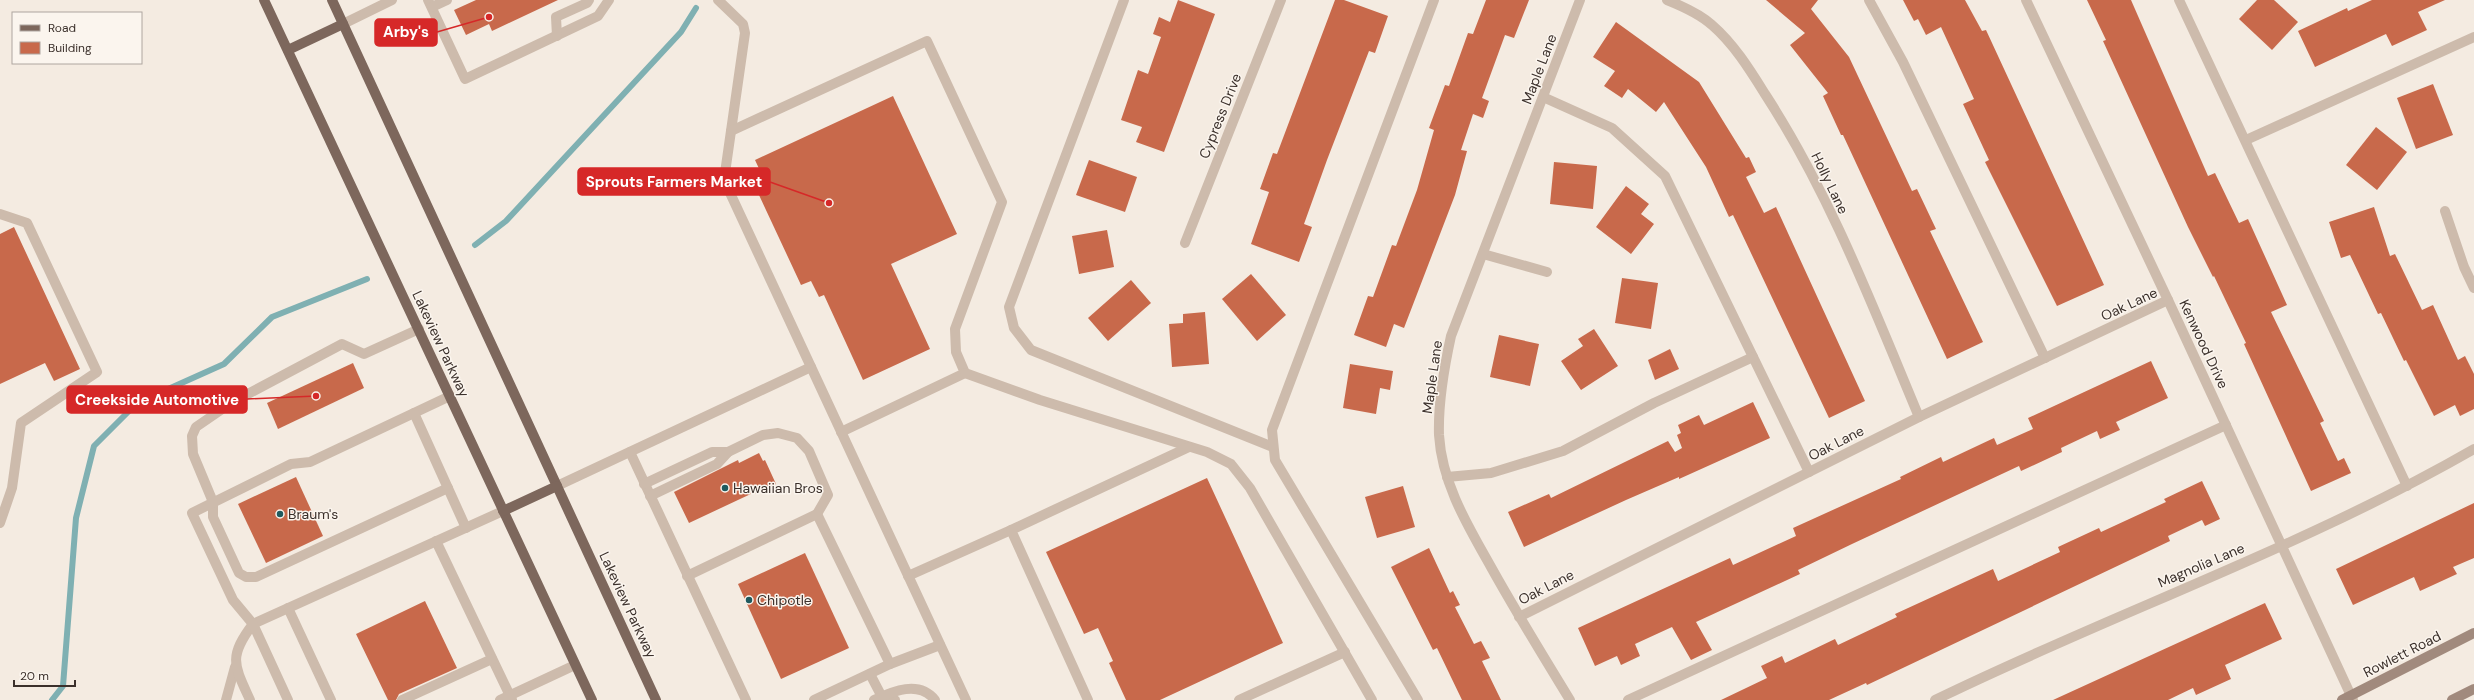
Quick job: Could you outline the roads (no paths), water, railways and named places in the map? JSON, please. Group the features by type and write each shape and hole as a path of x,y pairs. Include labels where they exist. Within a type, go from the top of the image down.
{"main road":[{"name":"Lakeview Parkway","path":"264,0 592,700"},
{"name":"Lakeview Parkway","path":"332,0 656,700"},
{"path":"288,50 343,24"},
{"path":"503,511 557,486"},
{"name":"Rowlett Road","path":"2349,698 2474,633"},
{"path":"2452,700 2474,689"}],"street":[{"path":"343,24 392,0"},
{"path":"447,0 430,4 465,79 598,16 609,0"},
{"path":"557,36 556,17 587,4 588,0"},
{"path":"718,0 743,24 745,33 724,180 966,700"},
{"path":"1124,0 1009,306 1014,328 1031,350 1273,447"},
{"name":"Cypress Drive","path":"1185,243 1281,0"},
{"path":"1418,700 1275,460 1272,430 1434,0"},
{"name":"Maple Lane","path":"1570,700 1518,617 1462,515 1447,477 1439,436 1445,364 1451,336 1580,0"},
{"name":"Holly Lane","path":"1667,0 1682,6 1712,24 1742,58 1788,129 1852,259 1919,416"},
{"path":"1869,0 1903,62 2045,358"},
{"name":"Kenwood Drive","path":"2026,0 2168,300 2282,546 2349,698"},
{"path":"2179,0 2407,486"},
{"path":"2246,140 2474,37"},
{"path":"731,131 927,41 1002,202 955,329 956,352 965,373"},
{"path":"1543,97 1612,128 1665,176 1809,472"},
{"path":"2444,211 2464,267 2474,288"},
{"path":"0,214 27,223 97,372 21,423 12,488 0,523"},
{"path":"1483,254 1547,272"},
{"name":"Oak Lane","path":"1518,617 1919,416 2168,300"},
{"path":"419,329 364,354 342,344 231,404 196,427 192,436 194,454 213,502 213,517 239,573 246,578 256,577 448,488"},
{"path":"1447,477 1491,473 1563,451 1654,403 1753,357"},
{"path":"557,486 811,367"},
{"path":"842,432 965,373 1040,400 1207,452 1231,464 1250,488 1372,700"},
{"path":"288,700 253,624 233,600 192,513 291,464 310,462 450,396"},
{"path":"414,413 466,528"},
{"path":"1628,700 2226,425"},
{"path":"650,496 717,464 728,452 763,435 778,433 797,438 809,451 828,496 818,514 687,576"},
{"path":"908,576 1189,447"},
{"name":"Magnolia Lane","path":"1935,700 2009,664 2282,546 2407,486 2474,449"},
{"path":"630,452 746,700"},
{"path":"644,484 712,452 728,452"},
{"path":"226,700 235,667 239,642 253,624 503,511"},
{"path":"818,514 890,664"},
{"path":"1010,530 1088,700"},
{"path":"436,541 511,698"},
{"path":"288,608 331,700"},
{"path":"814,700 890,664 940,645"},
{"path":"1239,700 1345,652"},
{"path":"402,700 492,659"},
{"path":"500,700 511,698 575,665"},
{"path":"235,667 250,700"},
{"path":"870,674 878,698"},
{"path":"878,698 897,690 913,688 930,694 935,700"},
{"path":"878,698 895,700"}],"waterway":[{"path":"475,245 506,221 681,32 696,8"},
{"path":"52,700 63,686 76,518 94,446 137,403 224,364 272,317 367,279"}],"place":[{"name":"Arby's","path":"489,17"},
{"name":"Sprouts Farmers Market","path":"829,203"},
{"name":"Creekside Automotive","path":"316,396"},
{"name":"Hawaiian Bros","path":"725,488"},
{"name":"Braum's","path":"280,514"},
{"name":"Chipotle","path":"749,600"}]}
